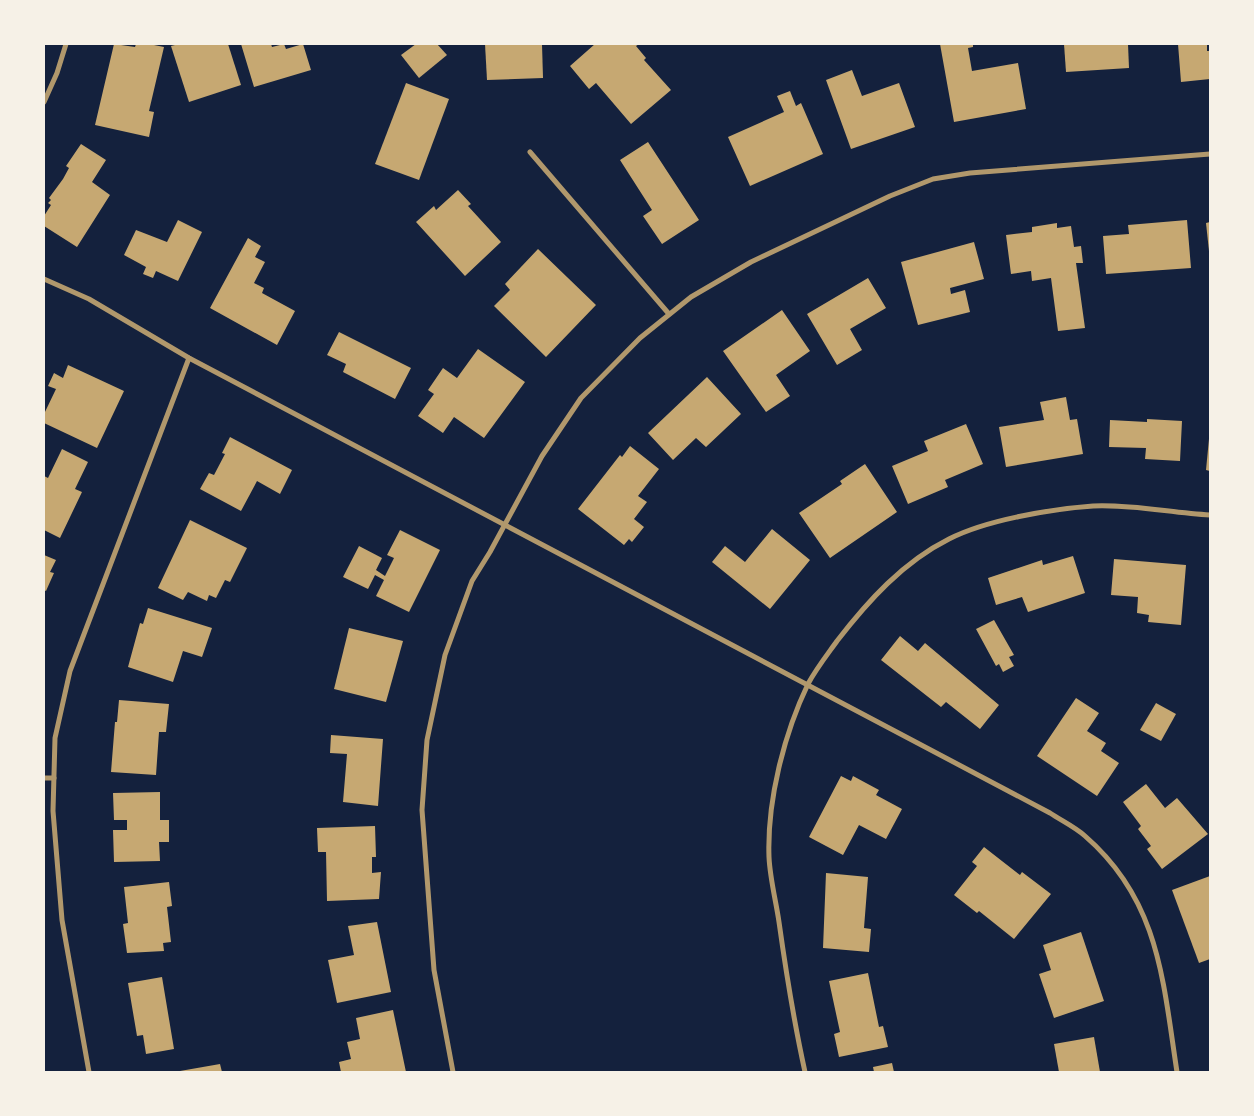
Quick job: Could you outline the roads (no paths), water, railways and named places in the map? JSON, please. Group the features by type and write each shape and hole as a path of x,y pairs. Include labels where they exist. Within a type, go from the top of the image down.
{"street":[{"path":"44,102 58,73 66,44"},
{"path":"530,152 670,314"},
{"path":"453,1072 434,970 422,810 427,740 449,646 472,581 542,456 581,398 640,338 691,297 751,262 890,196 933,179 970,173 1210,154"},
{"path":"44,279 89,299 189,358 505,523 1050,813 1085,836 1118,871 1143,913 1153,938 1162,975 1177,1072"},
{"path":"89,1072 62,920 53,811 54,738 70,671 189,358"},
{"path":"805,1072 794,1018 769,857 773,798 783,748 808,684 841,636 900,571 949,539 981,527 1032,514 1094,506 1151,508 1210,515"},
{"path":"44,778 54,778"}]}
